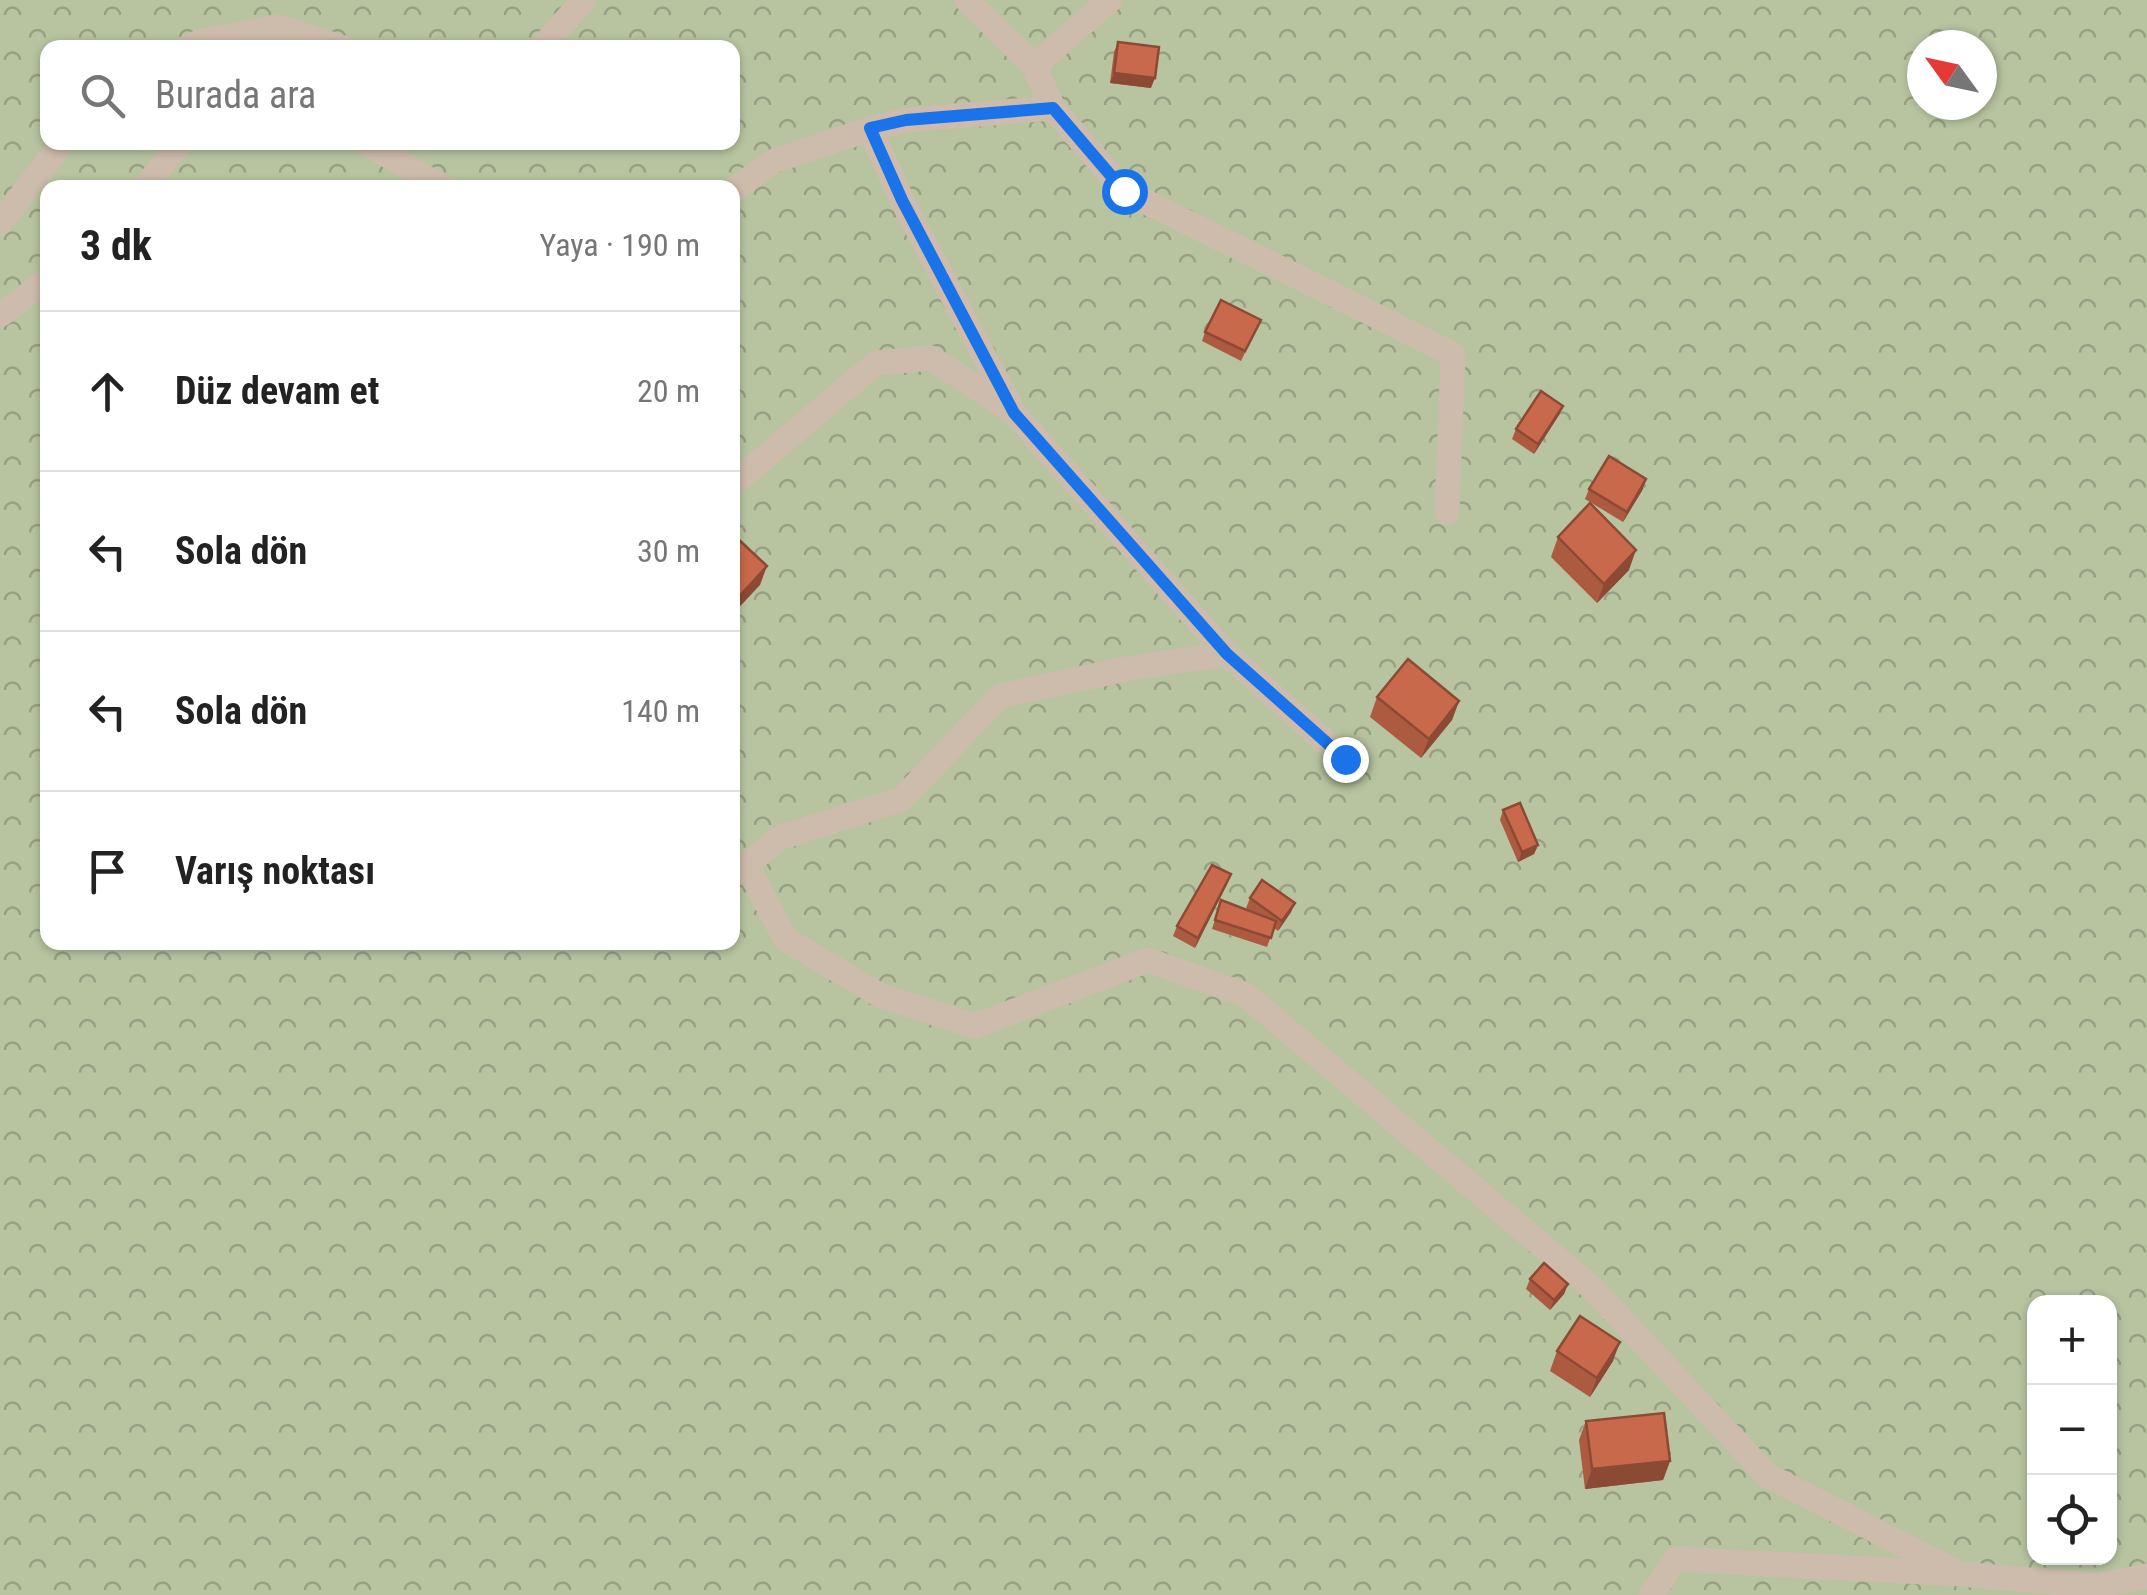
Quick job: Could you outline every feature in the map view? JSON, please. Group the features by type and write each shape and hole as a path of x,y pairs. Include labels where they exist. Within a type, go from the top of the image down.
{"street":[{"path":"547,40 584,0"},
{"path":"967,0 1034,66 1053,108 1124,191 1454,354 1447,512"},
{"path":"1034,66 1110,0"},
{"path":"207,40 279,27 319,40"},
{"path":"740,186 774,161 870,128 906,120 1053,108"},
{"path":"870,128 902,200 1014,413 1227,654 1345,759"},
{"path":"0,223 57,150"},
{"path":"150,180 175,150"},
{"path":"378,150 430,180"},
{"path":"0,315 40,286"},
{"path":"740,478 876,363 931,358 1014,413"},
{"path":"1227,654 1131,668 1000,696 902,799 779,838 747,866 785,939 881,996 975,1026 1148,960 1246,995 1592,1288 1768,1476 1961,1574"},
{"path":"1651,1595 1676,1559 1961,1574 2097,1586 2147,1576"}],"green space":[{"path":"0,0 2147,0 2147,1595 0,1595"}],"building":[{"path":"1118,42 1159,47 1155,78 1114,73"},
{"path":"1221,300 1261,320 1245,351 1205,332"},
{"path":"1541,391 1563,406 1538,444 1516,429"},
{"path":"1609,456 1646,479 1627,512 1589,489"},
{"path":"1590,503 1636,550 1604,584 1558,537"},
{"path":"740,541 767,566 740,596"},
{"path":"1408,659 1459,701 1429,739 1377,697"},
{"path":"1520,803 1538,845 1522,852 1503,810"},
{"path":"1212,865 1231,874 1198,938 1177,926"},
{"path":"1262,880 1295,903 1282,921 1250,898"},
{"path":"1221,900 1276,921 1271,938 1215,920"},
{"path":"1544,1263 1568,1284 1554,1300 1530,1279"},
{"path":"1580,1316 1620,1342 1597,1378 1557,1351"},
{"path":"1664,1413 1670,1461 1592,1469 1586,1421"}],"route":[{"path":"1124,191 1053,108 906,120 870,128 902,200 1014,413 1227,654 1345,759"}]}
